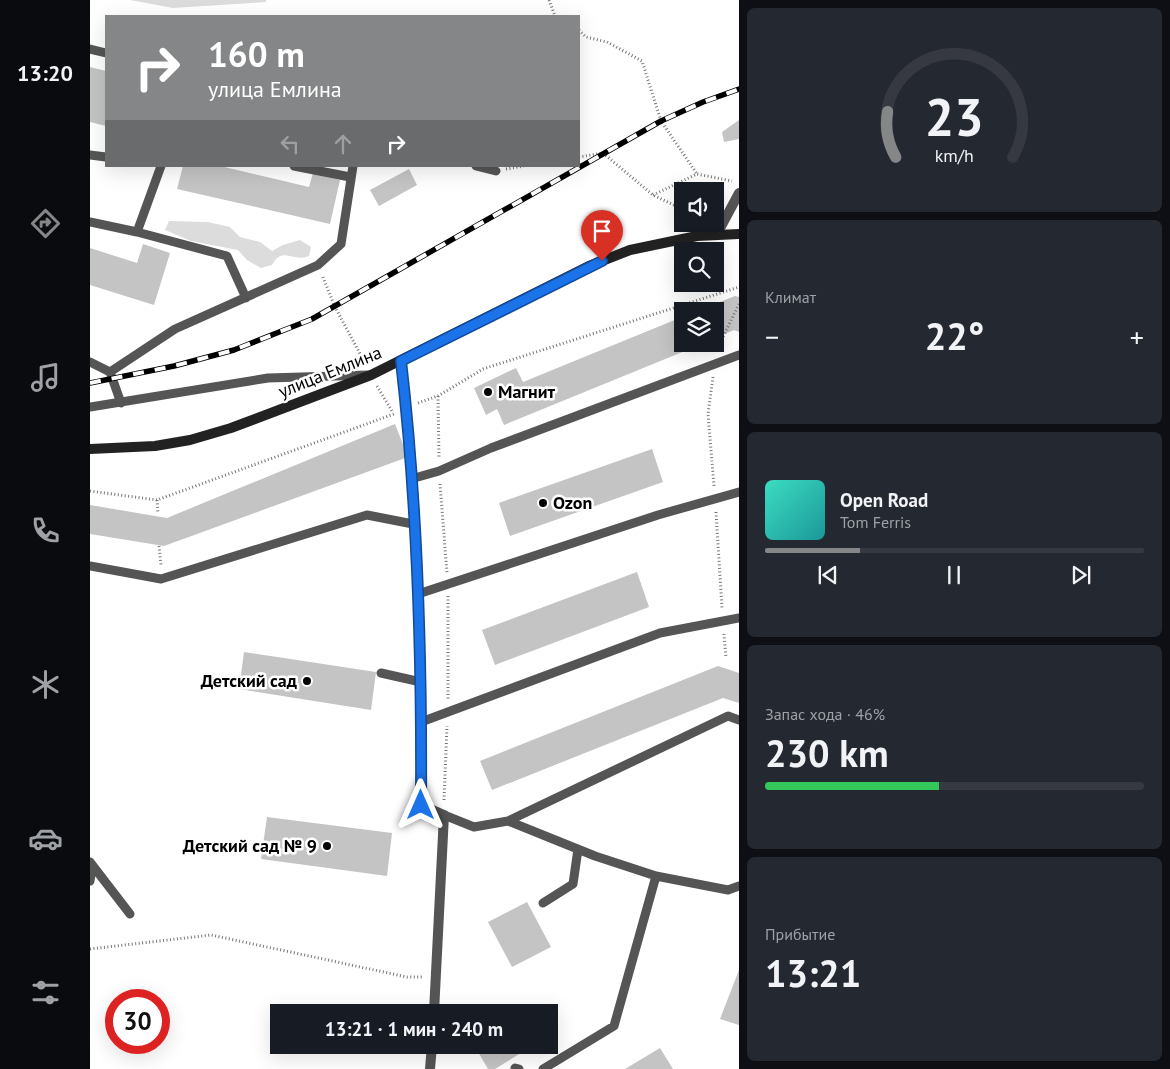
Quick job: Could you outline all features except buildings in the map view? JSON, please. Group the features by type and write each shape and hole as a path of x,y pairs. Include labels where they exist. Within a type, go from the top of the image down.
{"street":[{"path":"717,234 739,192"},
{"name":"улица Емлина","path":"90,449 155,446 190,440 231,428 370,375 589,266 630,250 717,234 739,234"},
{"path":"401,361 418,594 421,682 421,805 444,815 435,1004"},
{"path":"430,1069 431,1054"}],"lane":[{"path":"90,49 105,53"},
{"path":"90,154 105,157"},
{"path":"137,232 161,167"},
{"path":"300,167 350,176"},
{"path":"110,372 175,329 318,264 341,244 353,167"},
{"path":"480,167 496,171"},
{"path":"90,222 137,232 227,256 246,298"},
{"path":"411,479 439,471 490,448 739,355"},
{"path":"90,362 110,372 122,403"},
{"path":"90,407 268,378 370,375"},
{"path":"418,594 658,515 739,492"},
{"path":"90,566 161,579 367,515 413,524"},
{"path":"421,722 660,632 739,618"},
{"path":"381,673 421,682"},
{"path":"444,815 474,827 508,821 728,716 739,720"},
{"path":"508,821 578,849 656,876 728,890 739,886"},
{"path":"543,903 573,884 578,849"},
{"path":"90,881 91,865"},
{"path":"91,865 130,914"},
{"path":"543,1069 614,1026 656,876"}],"path":[{"path":"550,0 555,15"},
{"path":"580,31 586,37 607,42 642,61 662,121 697,174"},
{"path":"580,157 603,153 653,195 674,205"},
{"path":"653,195 697,174 739,183"},
{"path":"318,264 335,307 370,375 394,414"},
{"path":"724,335 739,304"},
{"path":"438,396 439,471 448,583 448,712 444,815"},
{"path":"157,500 158,513"},
{"path":"160,546 161,579"},
{"path":"90,949 211,935 407,978 437,977"}],"shaded area":[{"path":"130,0 266,0 266,2 173,8"},
{"path":"169,221 208,222 230,227 240,237 260,242 272,251 283,245 300,240 311,247 309,256 298,258 280,256 272,265 261,268 247,260 238,250 191,241 165,230"}],"railway":[{"path":"580,167 661,121 703,102 739,89"},
{"path":"90,383 174,366 234,350 312,319 580,167"}],"place":[{"name":"Магнит","path":"488,392"},
{"name":"Ozon","path":"543,503"},
{"name":"Детский сад","path":"307,681"},
{"name":"Детский сад № 9","path":"327,846"}],"route":[{"path":"421,805 421,682 418,594 406,408 401,361 602,261"}]}
